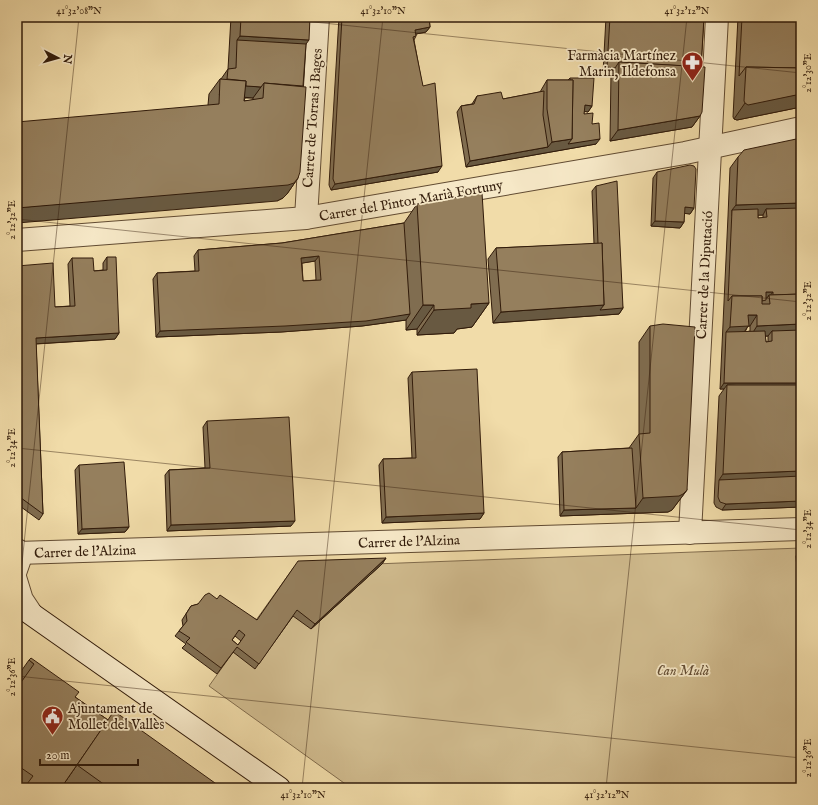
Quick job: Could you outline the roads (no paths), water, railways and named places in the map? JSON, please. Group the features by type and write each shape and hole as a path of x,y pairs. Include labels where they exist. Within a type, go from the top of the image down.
{"street":[{"name":"Carrer de Torras i Bages","path":"306,218 318,17"},
{"name":"Carrer de la Diputació","path":"690,533 717,17"},
{"name":"Carrer del Pintor Marià Fortuny","path":"17,240 306,218 678,155 801,128"},
{"name":"Carrer de l'Alzina","path":"20,550 801,529"},
{"path":"17,604 279,788"}],"lane":[{"path":"20,550 18,575 25,598 42,622"}],"place":[{"name":"Farmàcia Martínez Marin, Ildefonsa","path":"692,82"},
{"name":"Ajuntament de Mollet del Vallès","path":"53,736"}],"park label":[{"name":"Can Mulà","path":"683,670"}]}
